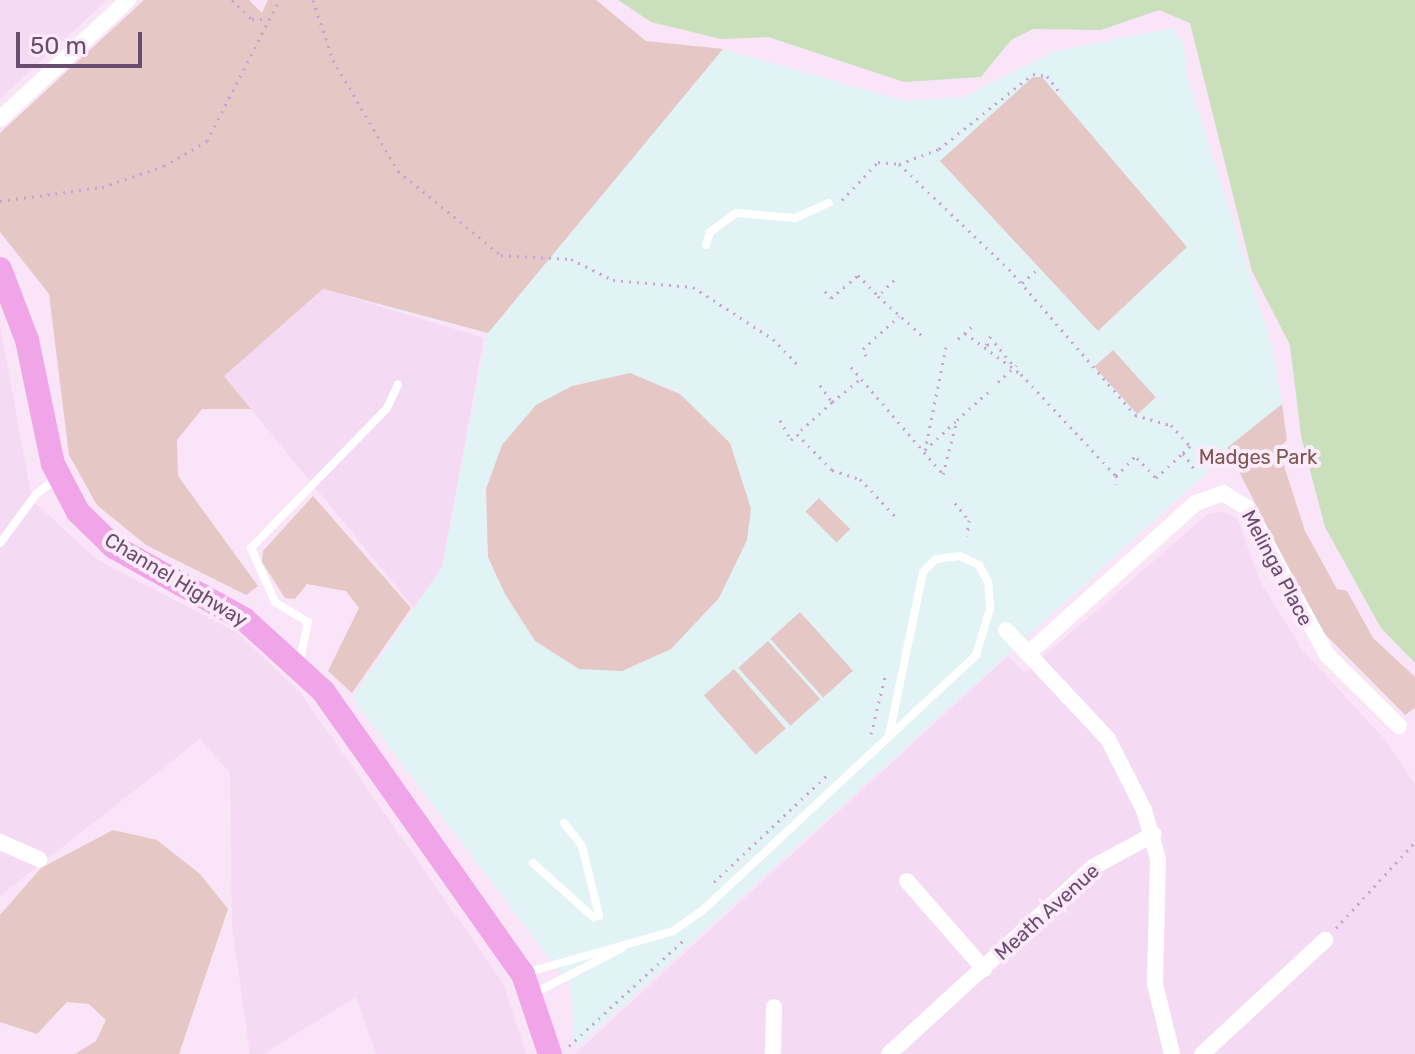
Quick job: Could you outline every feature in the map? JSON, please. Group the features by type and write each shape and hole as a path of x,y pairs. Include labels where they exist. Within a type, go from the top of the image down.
{"main road":[{"name":"Channel Highway","path":"0,269 27,340 59,478 78,512 114,547 235,613 298,665 355,732 528,984 550,1054"}],"street":[{"path":"0,119 128,0"},
{"name":"Melinga Place","path":"1032,650 1196,503 1223,493 1247,508 1327,655 1399,726"},
{"path":"1006,630 1032,650 1108,739 1154,834 1155,984 1172,1054"},
{"name":"Meath Avenue","path":"889,1054 1093,867 1154,834"},
{"path":"0,842 39,859"},
{"name":"Meath Avenue","path":"907,881 984,969"},
{"path":"1202,1054 1325,940"},
{"path":"773,1054 774,1007"}],"lane":[{"path":"706,245 710,232 736,213 795,218 829,203"},
{"path":"298,665 308,622 275,602 251,548 387,408 398,384"},
{"path":"0,543 37,493 59,478"},
{"path":"528,984 630,944 673,931 703,910 976,655 987,626 988,582 979,565 960,556 936,559 917,592 889,736"},
{"path":"987,626 1006,630"},
{"path":"533,863 596,917 582,846 564,823"},
{"path":"528,984 630,944"}],"path":[{"path":"232,0 252,19 266,19"},
{"path":"0,201 71,196 198,147 226,114 266,19 279,0"},
{"path":"313,0 333,60 398,171 507,259 571,259 613,280 693,287 773,339 801,368"},
{"path":"840,214 864,172 878,162 899,164 939,149 1033,74 1047,76 1058,90"},
{"path":"899,164 1022,283 1135,415 1171,425 1190,446 1156,478 1136,457 1116,476"},
{"path":"1022,283 1039,268"},
{"path":"825,291 831,298 858,275 926,339"},
{"path":"878,296 894,280"},
{"path":"866,356 863,349 899,316"},
{"path":"958,339 974,325"},
{"path":"965,333 979,348"},
{"path":"987,345 991,335"},
{"path":"979,348 995,343 1116,476 1116,484"},
{"path":"925,450 946,347"},
{"path":"979,348 993,347 1015,366"},
{"path":"998,382 1015,366"},
{"path":"851,367 943,474 957,420"},
{"path":"780,420 791,440 862,378"},
{"path":"820,385 832,402"},
{"path":"925,450 988,392"},
{"path":"797,434 832,470 860,479 895,516"},
{"path":"1183,453 1195,470"},
{"path":"955,503 969,520 967,536"},
{"path":"1325,940 1415,842"}],"shaded area":[{"path":"0,0 107,0 0,99"},
{"path":"596,0 646,41 723,49 905,101 964,97 1055,51 1173,28 1184,44 1187,75 1272,345 1282,404 575,1049 570,986 352,698 442,567 487,333 388,307"},
{"path":"618,0 1415,0 1415,663 1381,628 1325,527 1301,436 1290,345 1252,271 1190,23 1159,10 1101,30 1033,29 1011,40 981,77 904,82 768,37 721,39 651,22"},
{"path":"323,289 484,338 442,567 414,608 224,376"},
{"path":"0,326 32,500 96,559 238,633 302,695 503,983 526,1054 376,1054 356,997 263,1054 250,1054 232,925 230,773 200,739 0,896"},
{"path":"1222,511 1237,518 1260,581 1301,648 1385,740 1415,784 1415,1054 575,1054 1008,656 1024,673 1208,514"}],"green space":[{"path":"144,0 249,0 262,13 268,0 596,0 646,41 723,49 488,333 323,289 224,376 251,409 202,409 177,440 178,476 258,586 246,595 146,545 97,505 69,455 49,294 0,232 0,133"},
{"path":"1033,77 1042,77 1187,247 1098,331 940,161"},
{"path":"1113,350 1156,398 1137,414 1094,367"},
{"path":"630,373 680,394 730,443 751,509 747,540 719,598 671,649 622,671 579,669 535,641 505,594 488,557 486,489 502,445 536,405 572,386"},
{"name":"Madges Park","path":"1282,404 1287,441 1278,447 1305,531 1337,589 1347,591 1373,638 1415,677 1415,708 1405,715 1319,628 1227,448"},
{"path":"313,496 411,608 352,693 328,671 359,608 346,591 307,584 295,599 285,598 262,562 263,551"},
{"path":"819,498 850,529 837,543 806,511"},
{"path":"800,612 853,671 823,697 770,639"},
{"path":"768,641 820,699 790,726 738,668"},
{"path":"734,669 786,729 756,755 704,695"},
{"path":"113,830 157,840 200,874 228,909 179,1054 75,1054 96,1041 106,1020 89,1004 67,1002 37,1034 0,1022 0,915 41,868"}]}
